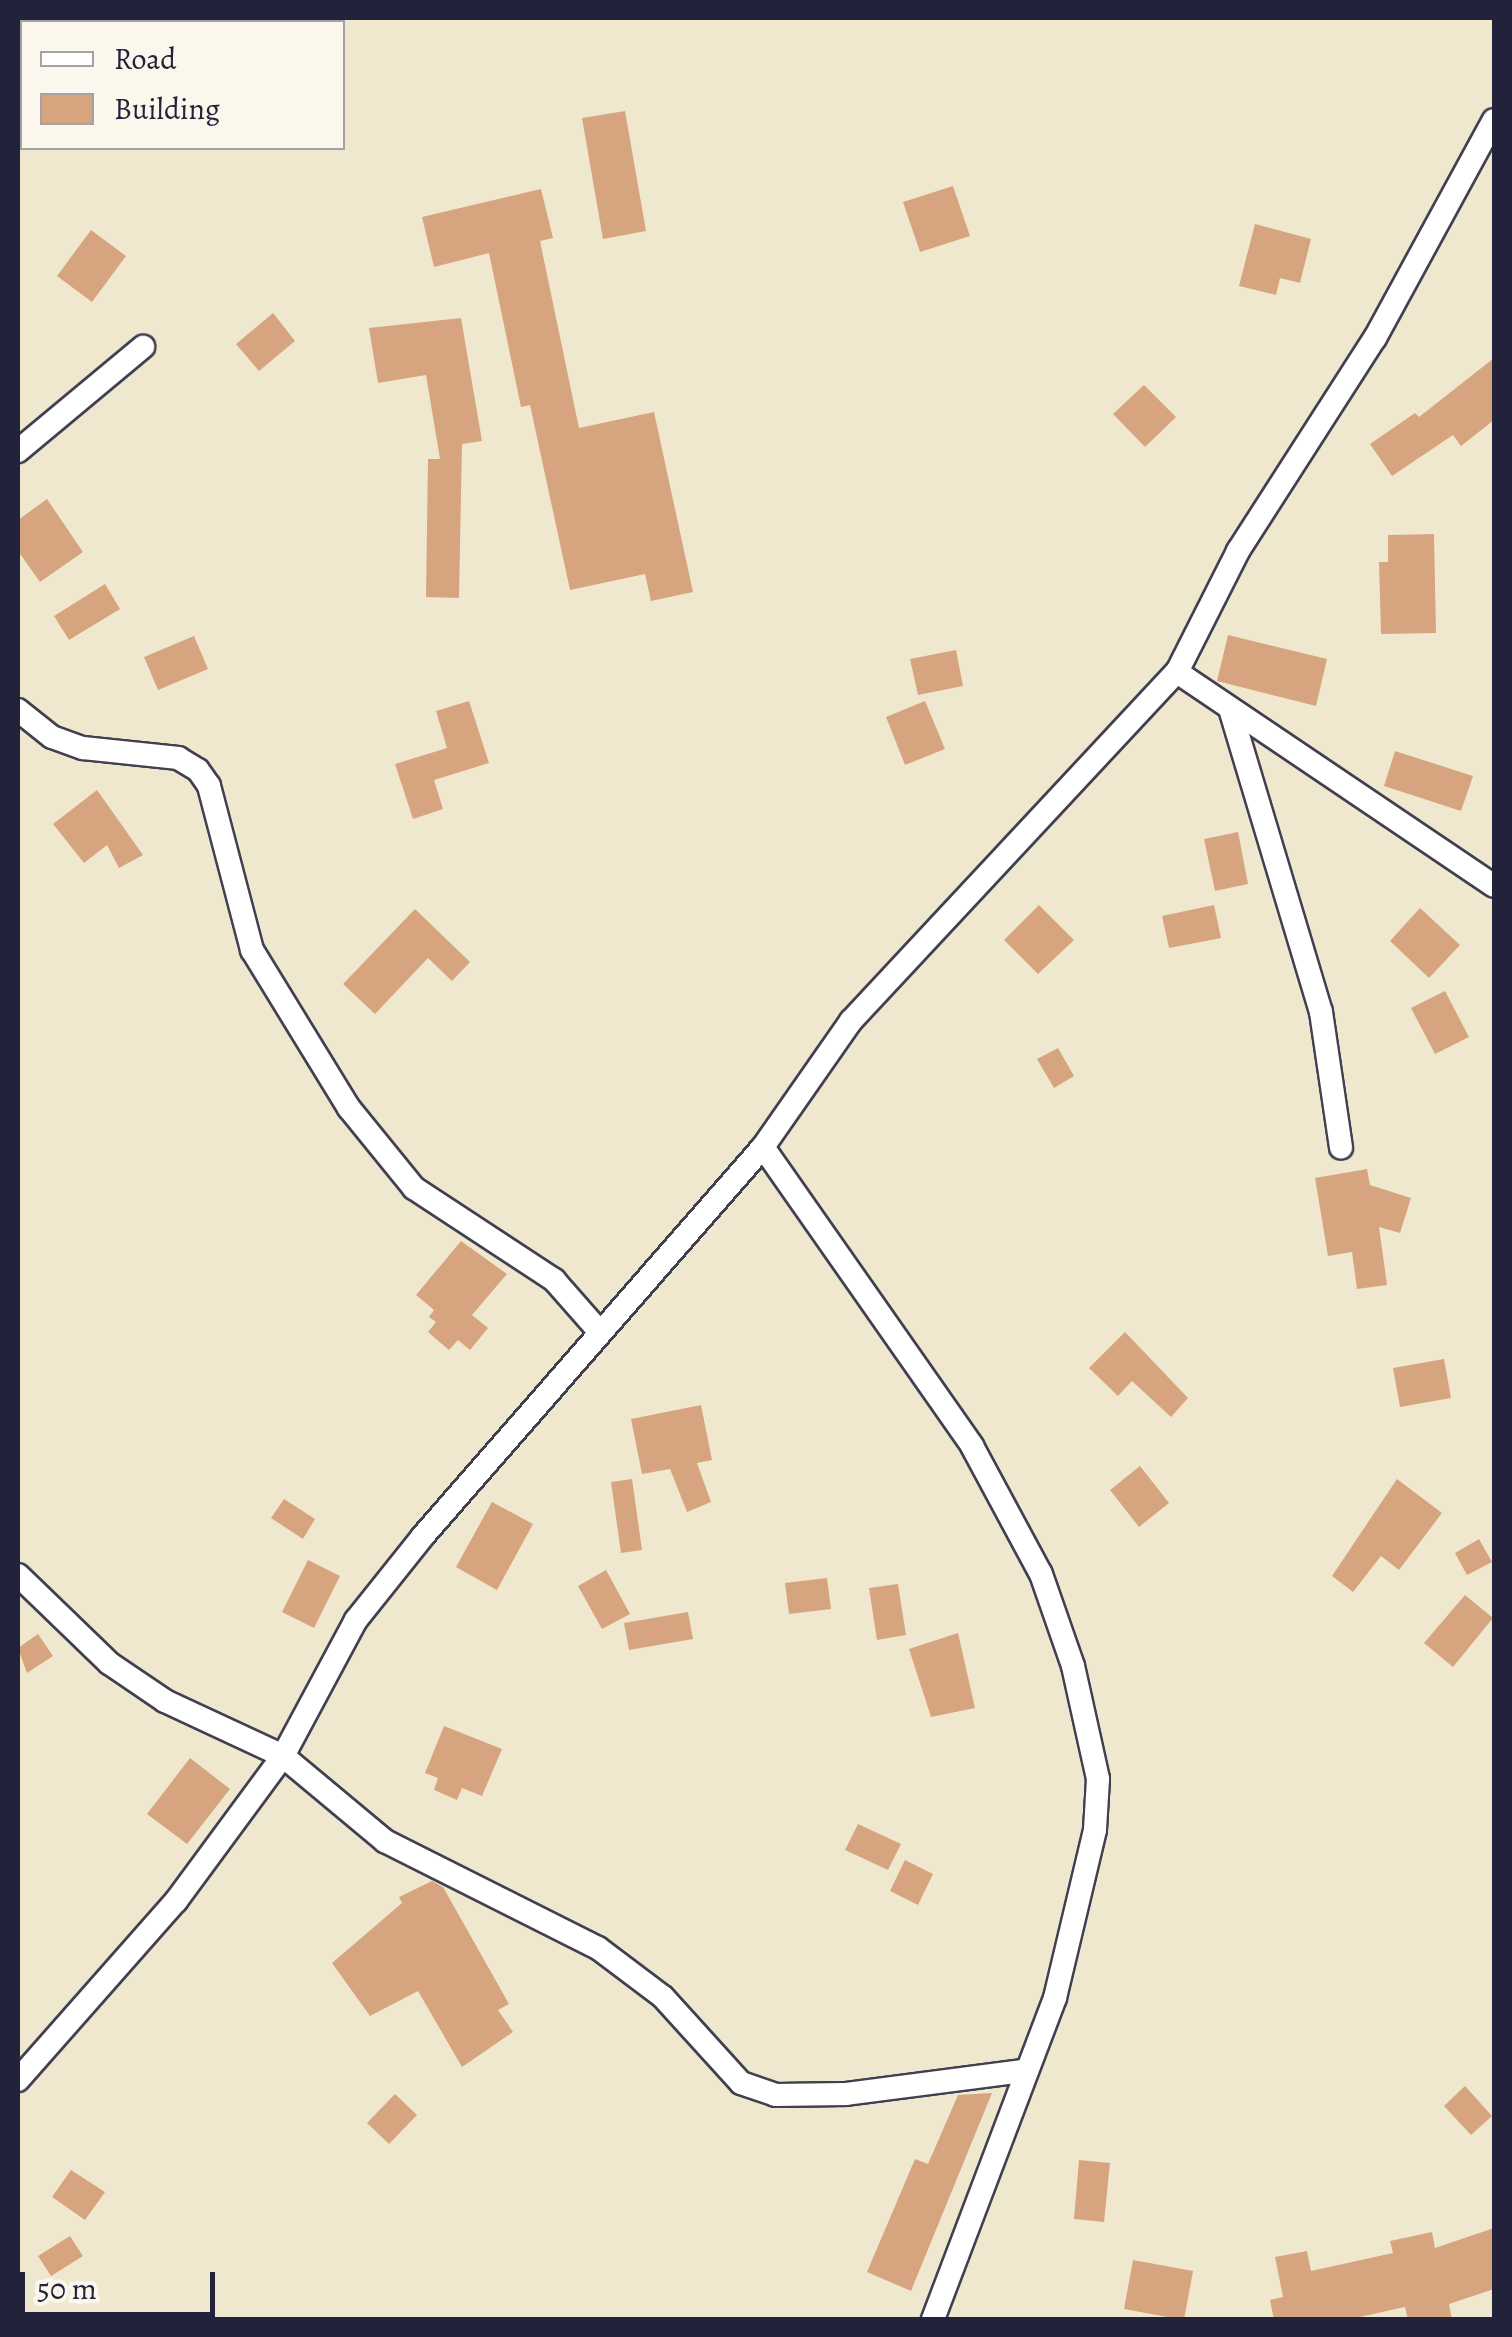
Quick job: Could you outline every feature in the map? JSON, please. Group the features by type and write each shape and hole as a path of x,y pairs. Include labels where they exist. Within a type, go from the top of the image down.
{"street":[{"path":"18,2080 176,1901 283,1756 356,1620 598,1330 762,1147 851,1022 1177,672 1238,550 1375,338 1494,120"},
{"path":"18,452 143,347"},
{"path":"1177,672 1230,712 1494,886"},
{"path":"18,710 52,737 83,748 178,758 198,770 209,786 252,950 348,1108 414,1188 554,1280 598,1330"},
{"path":"1230,712 1321,1012 1341,1148"},
{"path":"762,1147 972,1446 1041,1574 1073,1666 1098,1779 1096,1830 1055,1998 1024,2071 933,2320"},
{"path":"18,1575 109,1663 165,1701 283,1756 385,1840 598,1948 662,1997 741,2082 775,2094 846,2094 1024,2071"}],"building":[{"path":"625,111 646,231 603,239 582,118"},
{"path":"953,186 970,236 920,252 903,202"},
{"path":"541,189 553,238 540,241 579,428 654,412 693,592 651,601 645,574 570,590 530,405 521,407 489,253 434,267 422,217"},
{"path":"1255,224 1311,239 1300,283 1280,278 1276,295 1239,286"},
{"path":"91,230 126,256 92,302 57,276"},
{"path":"273,313 295,341 259,371 236,344"},
{"path":"461,318 482,441 462,444 459,598 426,597 428,459 440,459 426,375 378,383 369,328"},
{"path":"1494,358 1494,420 1461,446 1453,435 1392,476 1370,444 1415,413 1419,417"},
{"path":"1144,385 1176,417 1145,447 1113,414"},
{"path":"47,499 83,552 40,582 18,551 18,520"},
{"path":"1434,534 1436,633 1381,634 1379,562 1388,562 1388,535"},
{"path":"105,584 120,609 69,640 54,616"},
{"path":"1228,635 1327,659 1316,706 1217,681"},
{"path":"194,636 208,669 158,690 144,657"},
{"path":"956,650 963,686 918,695 910,659"},
{"path":"469,701 489,763 434,780 443,809 413,819 395,764 447,748 436,711"},
{"path":"925,701 945,749 905,765 886,717"},
{"path":"1395,751 1473,776 1461,811 1384,786"},
{"path":"97,790 143,855 119,868 107,845 84,863 53,824"},
{"path":"1238,832 1248,884 1215,891 1204,839"},
{"path":"1039,905 1074,940 1038,974 1004,940"},
{"path":"1214,905 1221,938 1169,948 1162,916"},
{"path":"1420,908 1460,945 1429,978 1390,941"},
{"path":"415,909 470,962 452,981 428,958 375,1014 343,984"},
{"path":"1445,991 1469,1037 1435,1054 1411,1008"},
{"path":"1058,1048 1074,1076 1054,1088 1037,1059"},
{"path":"1367,1169 1370,1185 1411,1198 1400,1233 1379,1227 1387,1285 1357,1289 1352,1252 1328,1256 1315,1178"},
{"path":"461,1241 507,1274 472,1315 488,1328 470,1350 458,1340 449,1350 428,1332 436,1322 429,1317 434,1310 416,1295"},
{"path":"1125,1332 1188,1398 1171,1417 1132,1381 1118,1396 1089,1368"},
{"path":"1444,1359 1451,1398 1400,1407 1393,1368"},
{"path":"701,1405 712,1460 697,1463 711,1502 687,1512 670,1469 642,1474 631,1419"},
{"path":"1140,1466 1169,1503 1139,1527 1110,1490"},
{"path":"632,1479 642,1550 621,1553 611,1482"},
{"path":"1397,1479 1442,1513 1399,1570 1381,1556 1353,1592 1332,1576"},
{"path":"284,1499 315,1519 303,1539 271,1518"},
{"path":"492,1502 533,1524 497,1590 456,1567"},
{"path":"1479,1539 1492,1562 1467,1575 1455,1553"},
{"path":"308,1560 340,1576 314,1628 282,1612"},
{"path":"606,1570 630,1614 602,1629 578,1586"},
{"path":"827,1578 831,1609 789,1614 785,1583"},
{"path":"898,1584 906,1635 877,1640 869,1588"},
{"path":"1465,1595 1493,1618 1453,1667 1424,1643"},
{"path":"688,1612 693,1639 629,1650 624,1623"},
{"path":"958,1633 975,1708 931,1717 909,1649"},
{"path":"38,1634 53,1656 27,1673 18,1648"},
{"path":"444,1726 502,1749 482,1796 462,1788 457,1800 434,1790 438,1778 425,1773"},
{"path":"190,1758 230,1789 187,1844 147,1814"},
{"path":"858,1824 901,1844 888,1870 845,1850"},
{"path":"905,1860 933,1874 918,1905 890,1891"},
{"path":"432,1881 443,1887 509,2004 498,2010 513,2032 462,2067 418,1991 370,2016 332,1963 402,1903 399,1897"},
{"path":"1465,2086 1492,2116 1471,2135 1444,2106"},
{"path":"992,2093 911,2291 867,2272 915,2159 928,2164 958,2095"},
{"path":"395,2094 417,2115 389,2144 367,2123"},
{"path":"1079,2160 1110,2163 1104,2222 1074,2219"},
{"path":"71,2170 105,2192 85,2220 52,2197"},
{"path":"1494,2228 1494,2289 1449,2304 1452,2320 1408,2320 1405,2307 1346,2320 1274,2320 1270,2300 1283,2297 1275,2257 1307,2251 1311,2271 1393,2253 1390,2241 1432,2232 1435,2248"},
{"path":"70,2236 83,2256 51,2276 38,2256"},
{"path":"1133,2260 1193,2271 1184,2320 1124,2309"}]}
